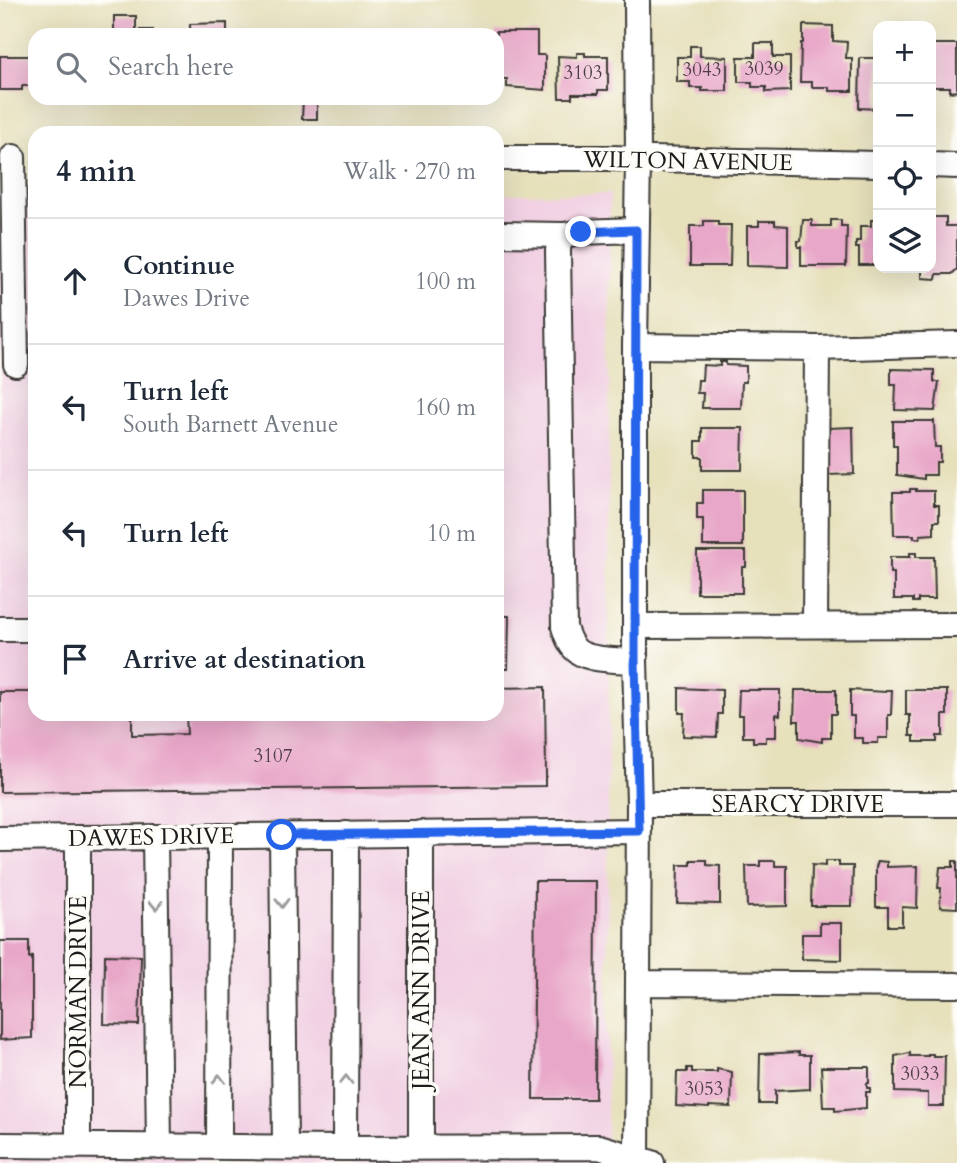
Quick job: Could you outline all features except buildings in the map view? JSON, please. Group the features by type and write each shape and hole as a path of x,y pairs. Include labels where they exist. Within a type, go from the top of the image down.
{"street":[{"path":"0,1145 599,1147 642,1161 635,661 637,0"},
{"path":"16,157 8,309 17,364"},
{"name":"WILTON AVENUE","path":"504,158 873,164"},
{"path":"936,165 957,166"},
{"path":"504,234 564,235 636,230"},
{"path":"564,235 559,242 558,251 564,628 576,651 590,657 635,661"},
{"path":"635,346 817,348 957,344"},
{"path":"815,625 817,348"},
{"path":"636,626 957,625"},
{"path":"0,629 28,629"},
{"name":"SEARCY DRIVE","path":"639,804 957,804"},
{"name":"DAWES DRIVE","path":"0,839 639,831"},
{"name":"JEAN ANN DRIVE","path":"421,833 421,1147"},
{"path":"345,1148 346,834"},
{"path":"282,835 285,1147"},
{"path":"219,1147 220,836"},
{"path":"155,837 159,1147"},
{"name":"NORMAN DRIVE","path":"78,838 78,1146"},
{"path":"638,983 957,985"}],"shaded area":[{"path":"0,192 28,192 28,721 504,721 504,194 610,194 607,1163 0,1163"}],"route":[{"path":"282,835 639,831 635,661 636,230 581,232"}]}
